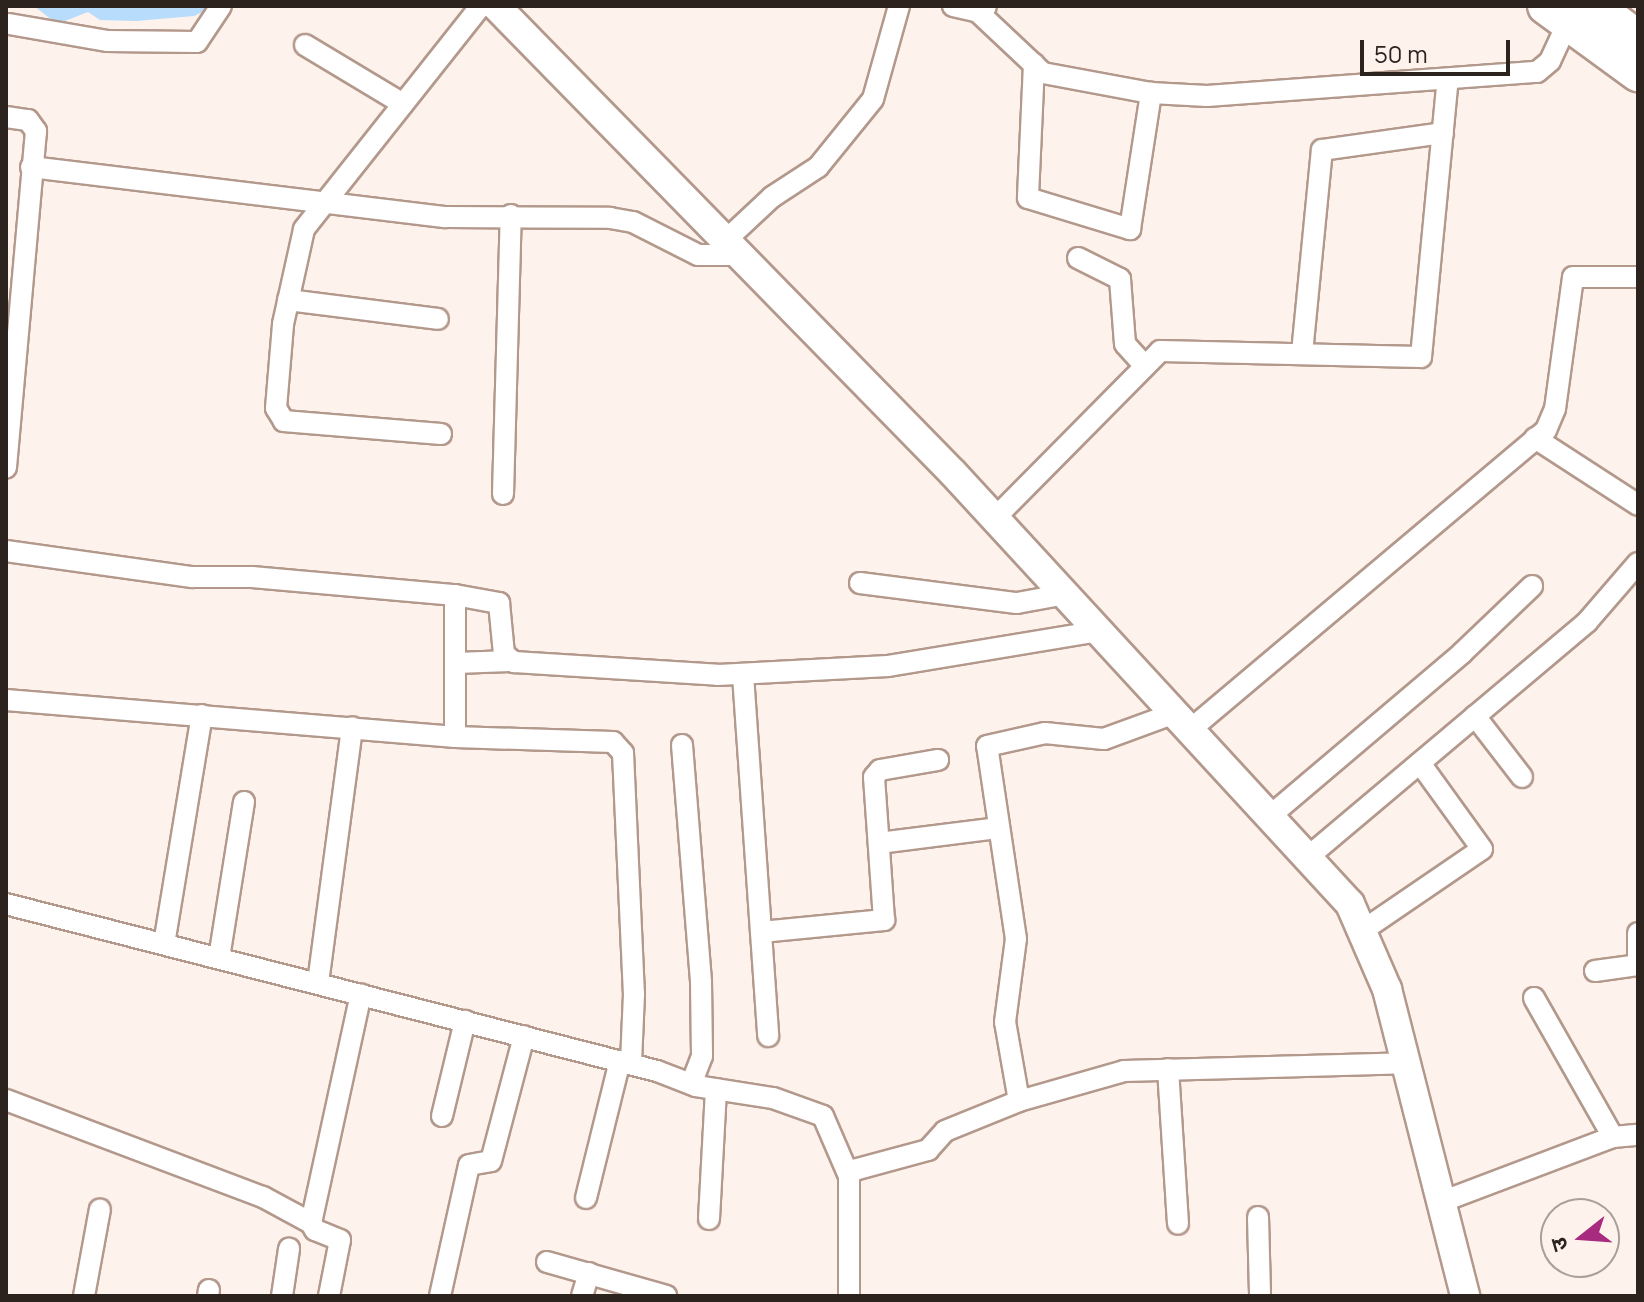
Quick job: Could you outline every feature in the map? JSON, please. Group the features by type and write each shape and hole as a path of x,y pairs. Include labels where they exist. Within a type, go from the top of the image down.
{"highway":[{"path":"1569,11 1638,39"},
{"path":"1569,11 1638,73"}],"main road":[{"path":"496,6 995,518 1350,904 1387,989 1465,1296"}],"street":[{"path":"9,24 107,41 197,42 221,6"},
{"path":"441,434 284,421 276,408 288,300 304,229 481,6"},
{"path":"31,167 323,205 446,217 511,215 579,221 610,218 633,222 698,255 733,247 772,197 818,167 873,99 899,6"},
{"path":"953,6 982,9 1043,73 1151,93 1246,96 1537,72 1550,61 1569,11"},
{"path":"305,45 403,104"},
{"path":"1034,64 1028,198 1130,229 1151,93"},
{"path":"995,518 1144,365 1171,349 1421,357 1448,79"},
{"path":"6,117 34,124 6,468"},
{"path":"1302,353 1322,150 1443,133"},
{"path":"503,494 511,215"},
{"path":"1078,258 1120,279 1125,344 1144,365"},
{"path":"1019,1101 1005,1022 1016,939 985,751 991,743 1053,733 1104,739 1183,721 1535,438 1555,409 1573,277 1638,277"},
{"path":"288,300 438,319"},
{"path":"1535,438 1638,505"},
{"path":"6,551 192,577 252,577 455,595 499,603 504,654 510,661"},
{"path":"1308,857 1597,612 1638,563"},
{"path":"860,583 1017,603 1066,594"},
{"path":"1270,816 1462,653 1532,586"},
{"path":"455,595 455,737"},
{"path":"456,663 510,661 743,675 888,666 1100,631"},
{"path":"743,675 768,1036"},
{"path":"6,700 455,737 613,742 623,753 634,994 626,1062 586,1198"},
{"path":"164,944 202,715"},
{"path":"1475,716 1522,777"},
{"path":"318,983 352,727"},
{"path":"682,745 701,997 702,1056 691,1084"},
{"path":"761,932 880,923 884,916 876,772 938,760"},
{"path":"1362,931 1482,849 1420,763"},
{"path":"219,958 244,802"},
{"path":"879,843 997,828"},
{"path":"6,904 626,1062 691,1084 773,1098 823,1116 849,1176 849,1296"},
{"path":"1638,933 1638,958"},
{"path":"1595,971 1638,965"},
{"path":"311,1223 361,994"},
{"path":"1441,1202 1629,1133 1534,998"},
{"path":"442,1116 465,1021"},
{"path":"440,1296 469,1165 491,1161 524,1036"},
{"path":"849,1176 854,1170 928,1150 945,1131 1019,1101 1111,1074 1168,1069 1405,1063"},
{"path":"1168,1069 1178,1224"},
{"path":"709,1219 716,1089"},
{"path":"6,1100 249,1192 311,1223 315,1230 340,1240 329,1296"},
{"path":"84,1296 100,1209"},
{"path":"1258,1217 1260,1296"},
{"path":"282,1296 289,1249"},
{"path":"547,1262 666,1296"},
{"path":"582,1296 589,1273"}],"water":[{"path":"34,6 215,6 194,16 136,21 100,20 88,12 57,24"}]}
